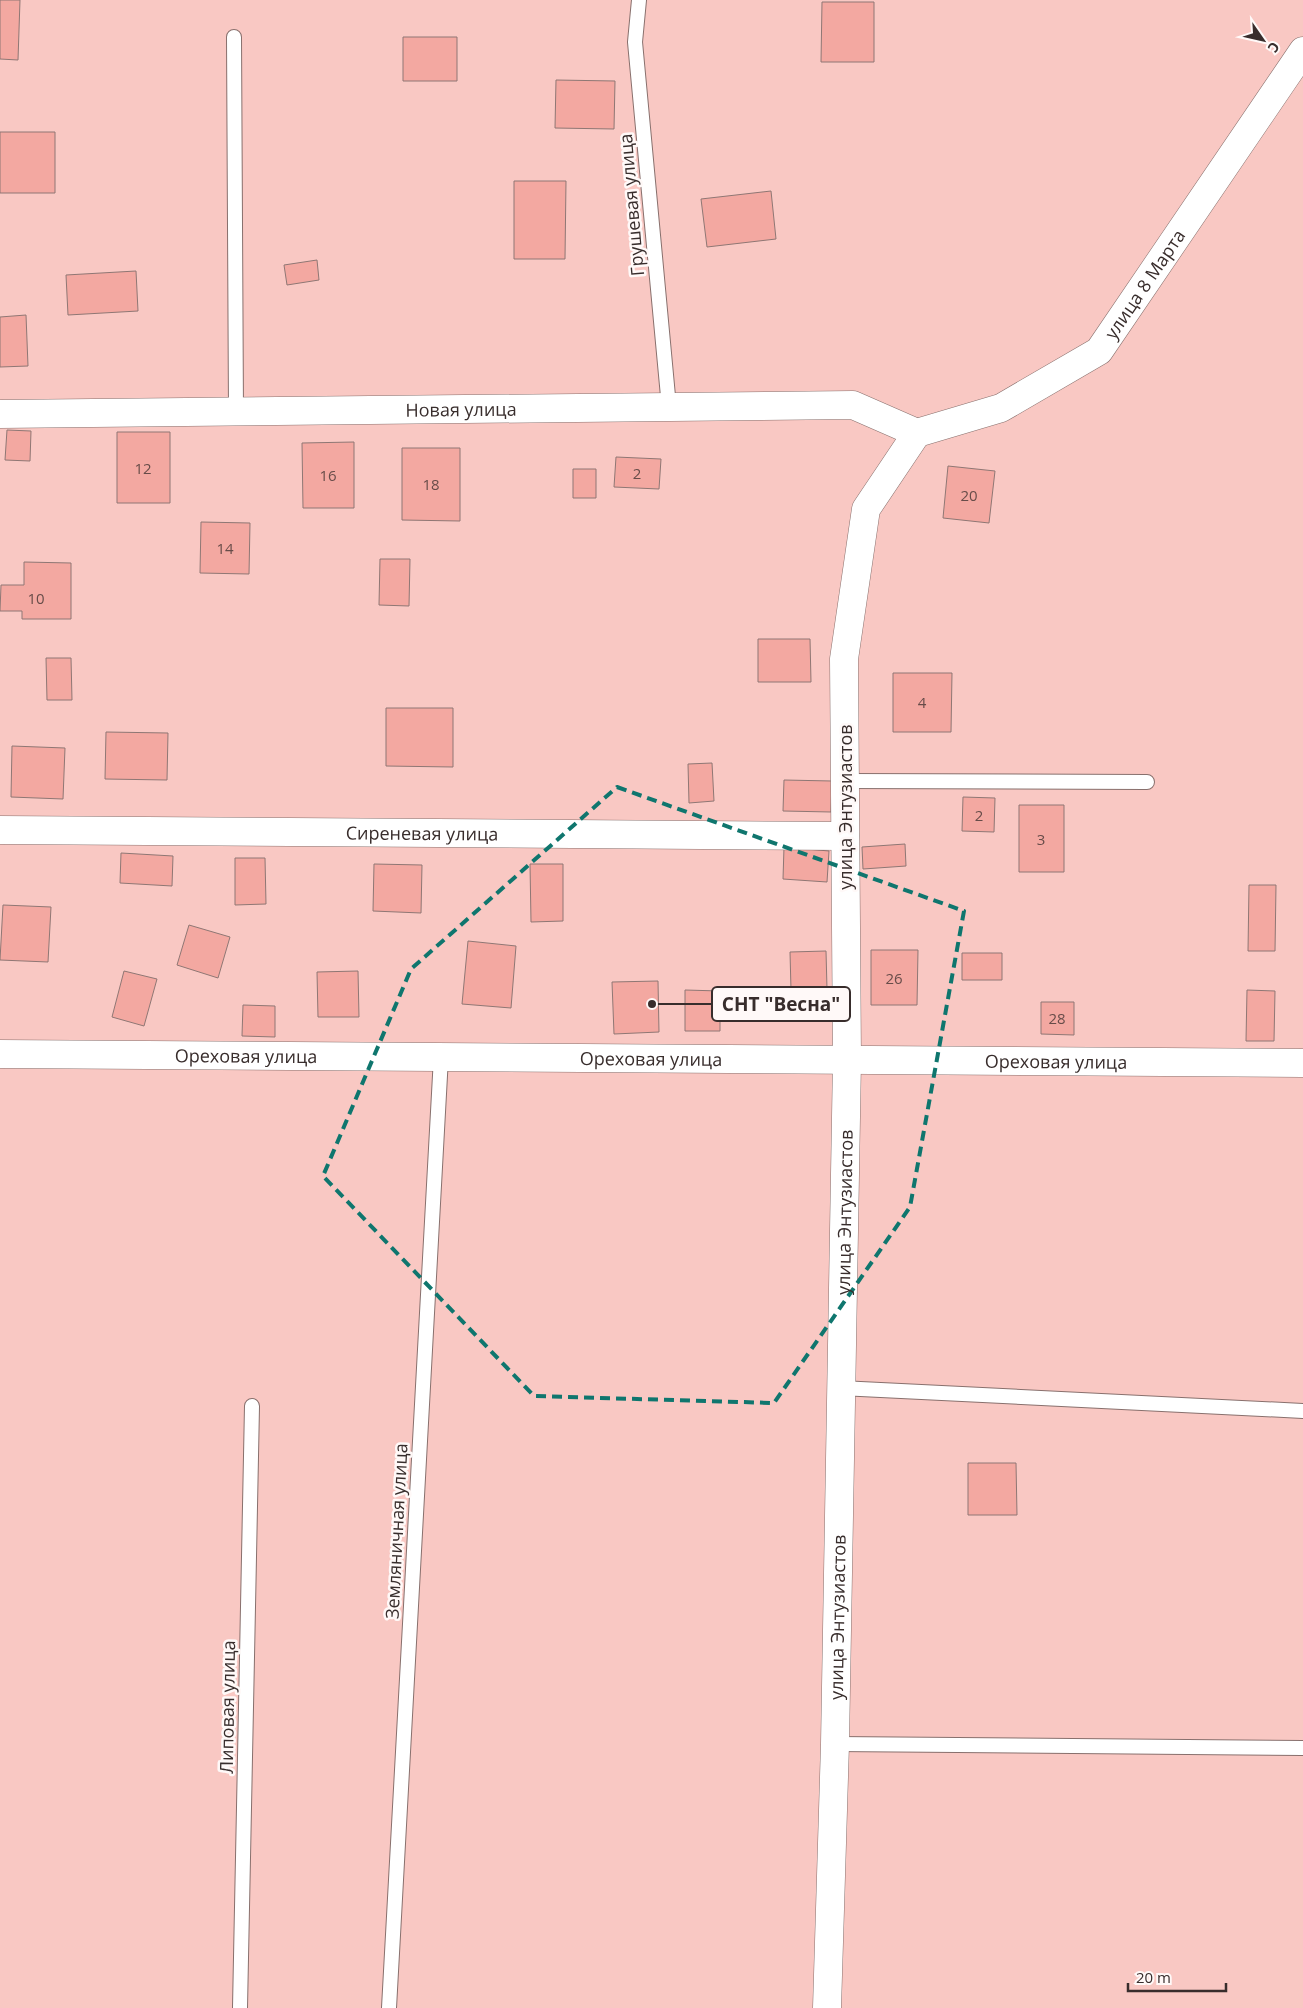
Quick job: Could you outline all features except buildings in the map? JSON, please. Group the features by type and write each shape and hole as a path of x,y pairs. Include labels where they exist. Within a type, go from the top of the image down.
{"street":[{"name":"улица 8 Марта","path":"917,433 1001,408 1099,351 1303,51"},
{"name":"Новая улица","path":"0,414 854,405 917,433"},
{"name":"улица Энтузиастов","path":"827,2008 835,1744 847,1060 844,659 866,509 917,433"},
{"name":"Сиреневая улица","path":"0,830 845,836"},
{"name":"Ореховая улица","path":"0,1054 1303,1063"}],"lane":[{"name":"Грушевая улица","path":"639,0 635,42 668,407"},
{"path":"234,37 236,412"},
{"path":"845,781 1147,782"},
{"name":"Земляничная улица","path":"389,2008 441,1057"},
{"path":"840,1388 1303,1411"},
{"name":"Липовая улица","path":"240,2008 252,1406"},
{"path":"835,1744 1303,1748"}],"highlighted area":[{"path":"617,787 964,911 910,1207 774,1403 534,1396 323,1176 411,969"}],"shaded area":[{"path":"0,0 1303,0 1303,2008 0,2008"}],"place":[{"name":"СНТ \"Весна\"","path":"652,1004"}]}
